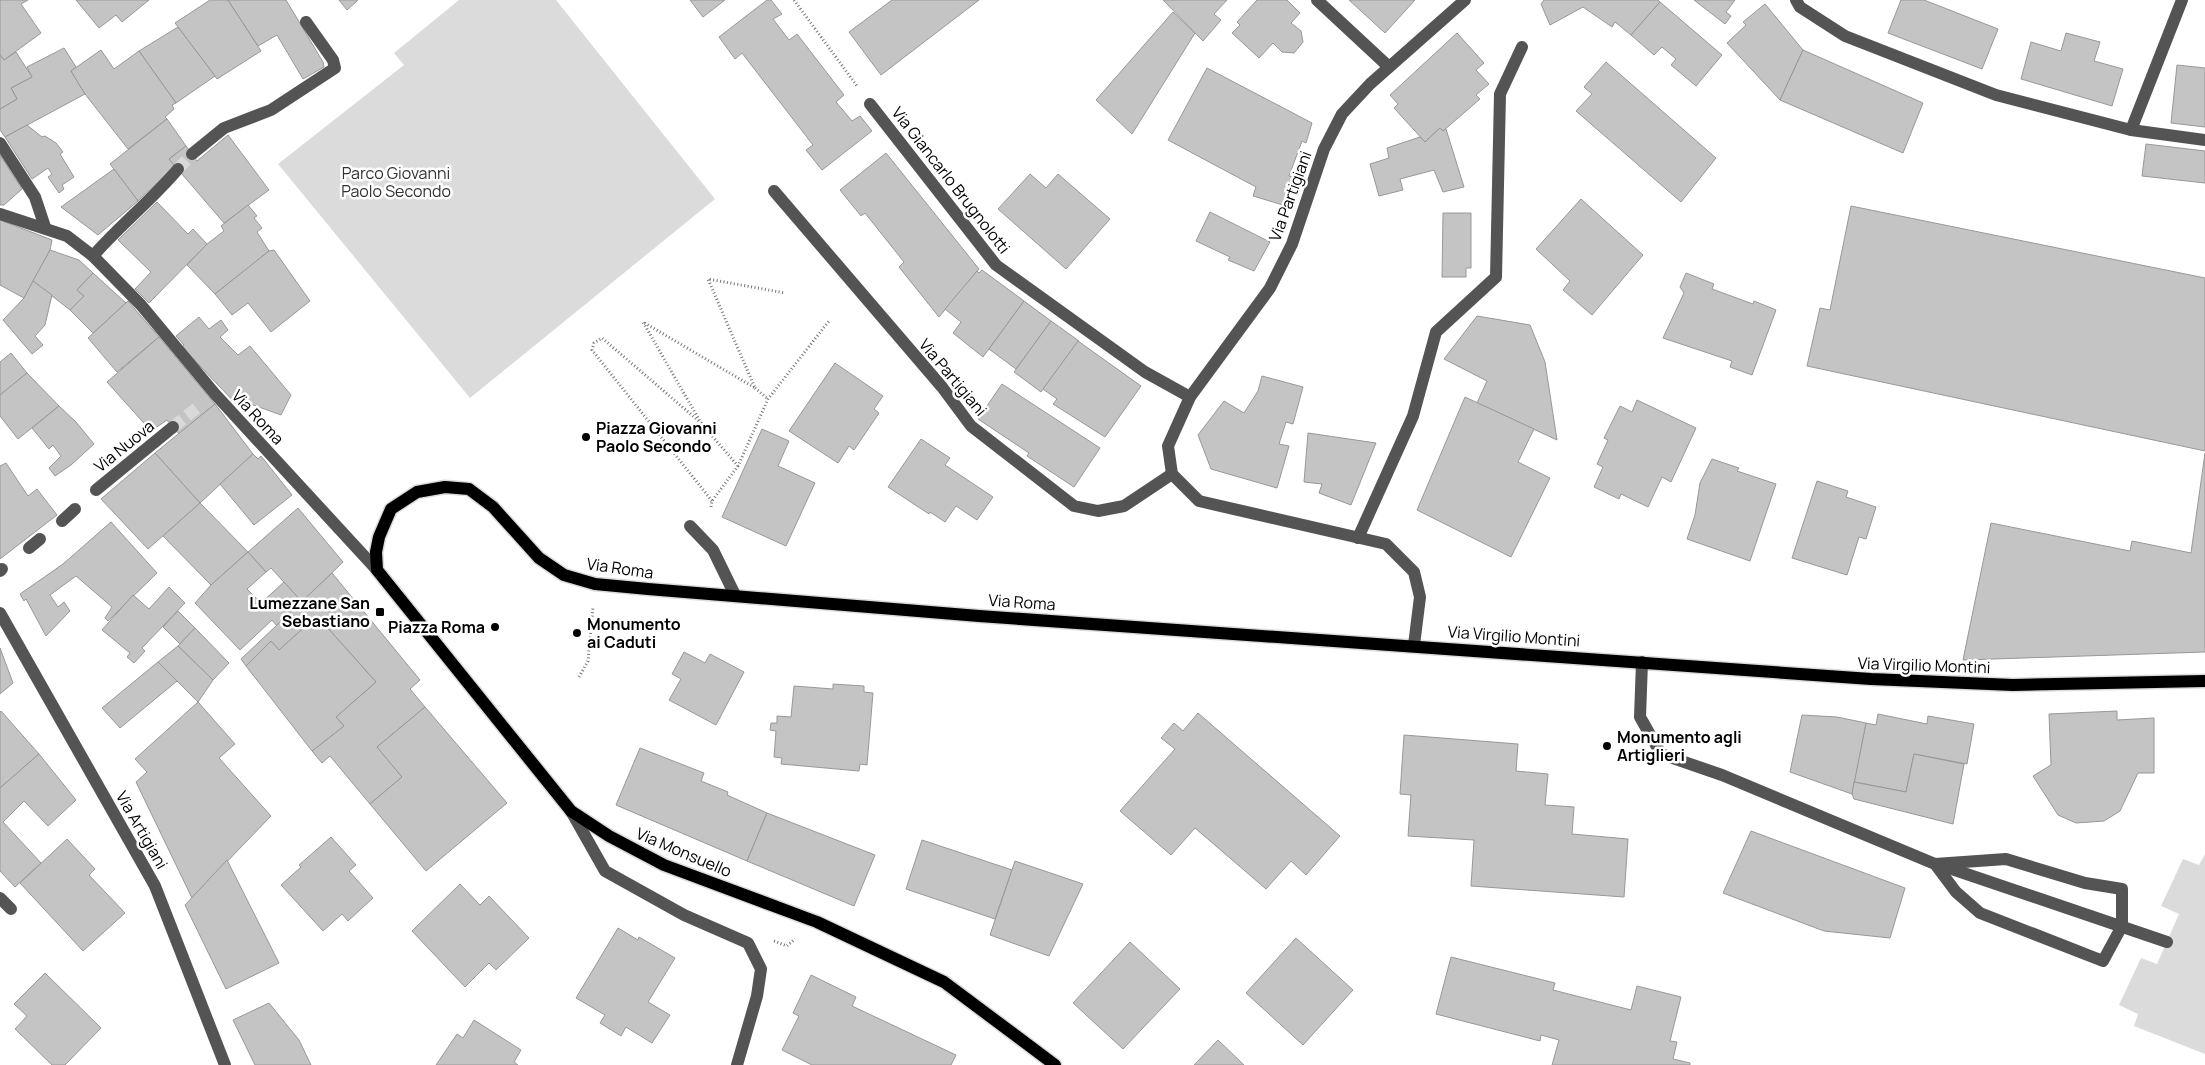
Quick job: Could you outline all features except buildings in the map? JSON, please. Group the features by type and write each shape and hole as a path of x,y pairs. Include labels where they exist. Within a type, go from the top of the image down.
{"main road":[{"name":"Via Roma","path":"377,570 376,552 379,537 391,509 417,492 445,487 469,489 493,507 539,558 564,575 595,584 1106,625 1414,645"},
{"name":"Via Monsuello","path":"377,570 571,811 601,832 664,866 817,922 944,982 1056,1065"},
{"name":"Via Virgilio Montini","path":"1414,645 1871,679 2013,685 2205,681"}],"street":[{"path":"1317,0 1389,67"},
{"name":"Via Partigiani","path":"774,191 942,387 971,426 1074,506 1098,511 1124,506 1172,474 1168,446 1190,397 1270,288 1292,244 1324,149 1342,114 1389,67 1464,0"},
{"path":"1796,0 1800,7 1845,36 1987,91 2131,130 2205,140"},
{"path":"2131,130 2182,0"},
{"path":"192,154 224,128 271,110 335,68 333,60 306,22"},
{"path":"1358,538 1413,416 1436,332 1496,277 1500,94 1522,47"},
{"name":"Via Giancarlo Brugnolotti","path":"870,104 996,265 1145,372 1190,397"},
{"path":"0,143 35,197 45,227"},
{"path":"93,256 113,233 159,192 178,169"},
{"name":"Via Roma","path":"0,214 68,236 93,256 141,305 212,396 377,570"},
{"name":"Via Nuova","path":"96,490 173,427"},
{"path":"1172,474 1199,501 1386,544 1414,572 1420,597 1414,645"},
{"path":"62,521 75,509"},
{"path":"690,526 713,550 735,595"},
{"path":"29,548 40,539"},
{"name":"Via Artigiani","path":"3,618 156,886 225,1065"},
{"path":"1642,662 1640,717 1661,754 1722,775 1935,864 2167,942"},
{"path":"571,811 605,871 684,915 748,943 761,969 757,996 737,1065"},
{"path":"2006,859 2085,883 2122,889 2122,926 2103,961 1980,913 1956,892 1935,864 2006,859"},
{"path":"0,898 11,909"}],"path":[{"name":"Via Giancarlo Brugnolotti","path":"794,0 870,104"},
{"path":"756,388 708,279 785,293"},
{"path":"711,507 712,501 738,466 768,399 829,321"},
{"path":"701,423 643,322 756,388 768,399"},
{"path":"712,501 592,350 594,343 602,338 701,423 738,466"},
{"path":"579,677 588,661 595,584"}],"green space":[{"name":"Parco Giovanni Paolo Secondo","path":"459,0 556,0 715,199 470,398 278,164 404,65 394,53"},
{"path":"2205,854 2205,1054 2134,1026 2138,1014 2119,1005 2141,958 2157,964 2179,914 2161,906 2183,859 2199,865"}],"tunnel":[{"path":"178,169 192,154"},
{"path":"173,427 198,407"}],"place":[{"name":"Piazza Giovanni Paolo Secondo","path":"586,437"},
{"name":"Lumezzane San Sebastiano","path":"380,612"},
{"name":"Piazza Roma","path":"495,627"},
{"name":"Monumento ai Caduti","path":"577,633"},
{"name":"Monumento agli Artiglieri","path":"1607,746"}]}
